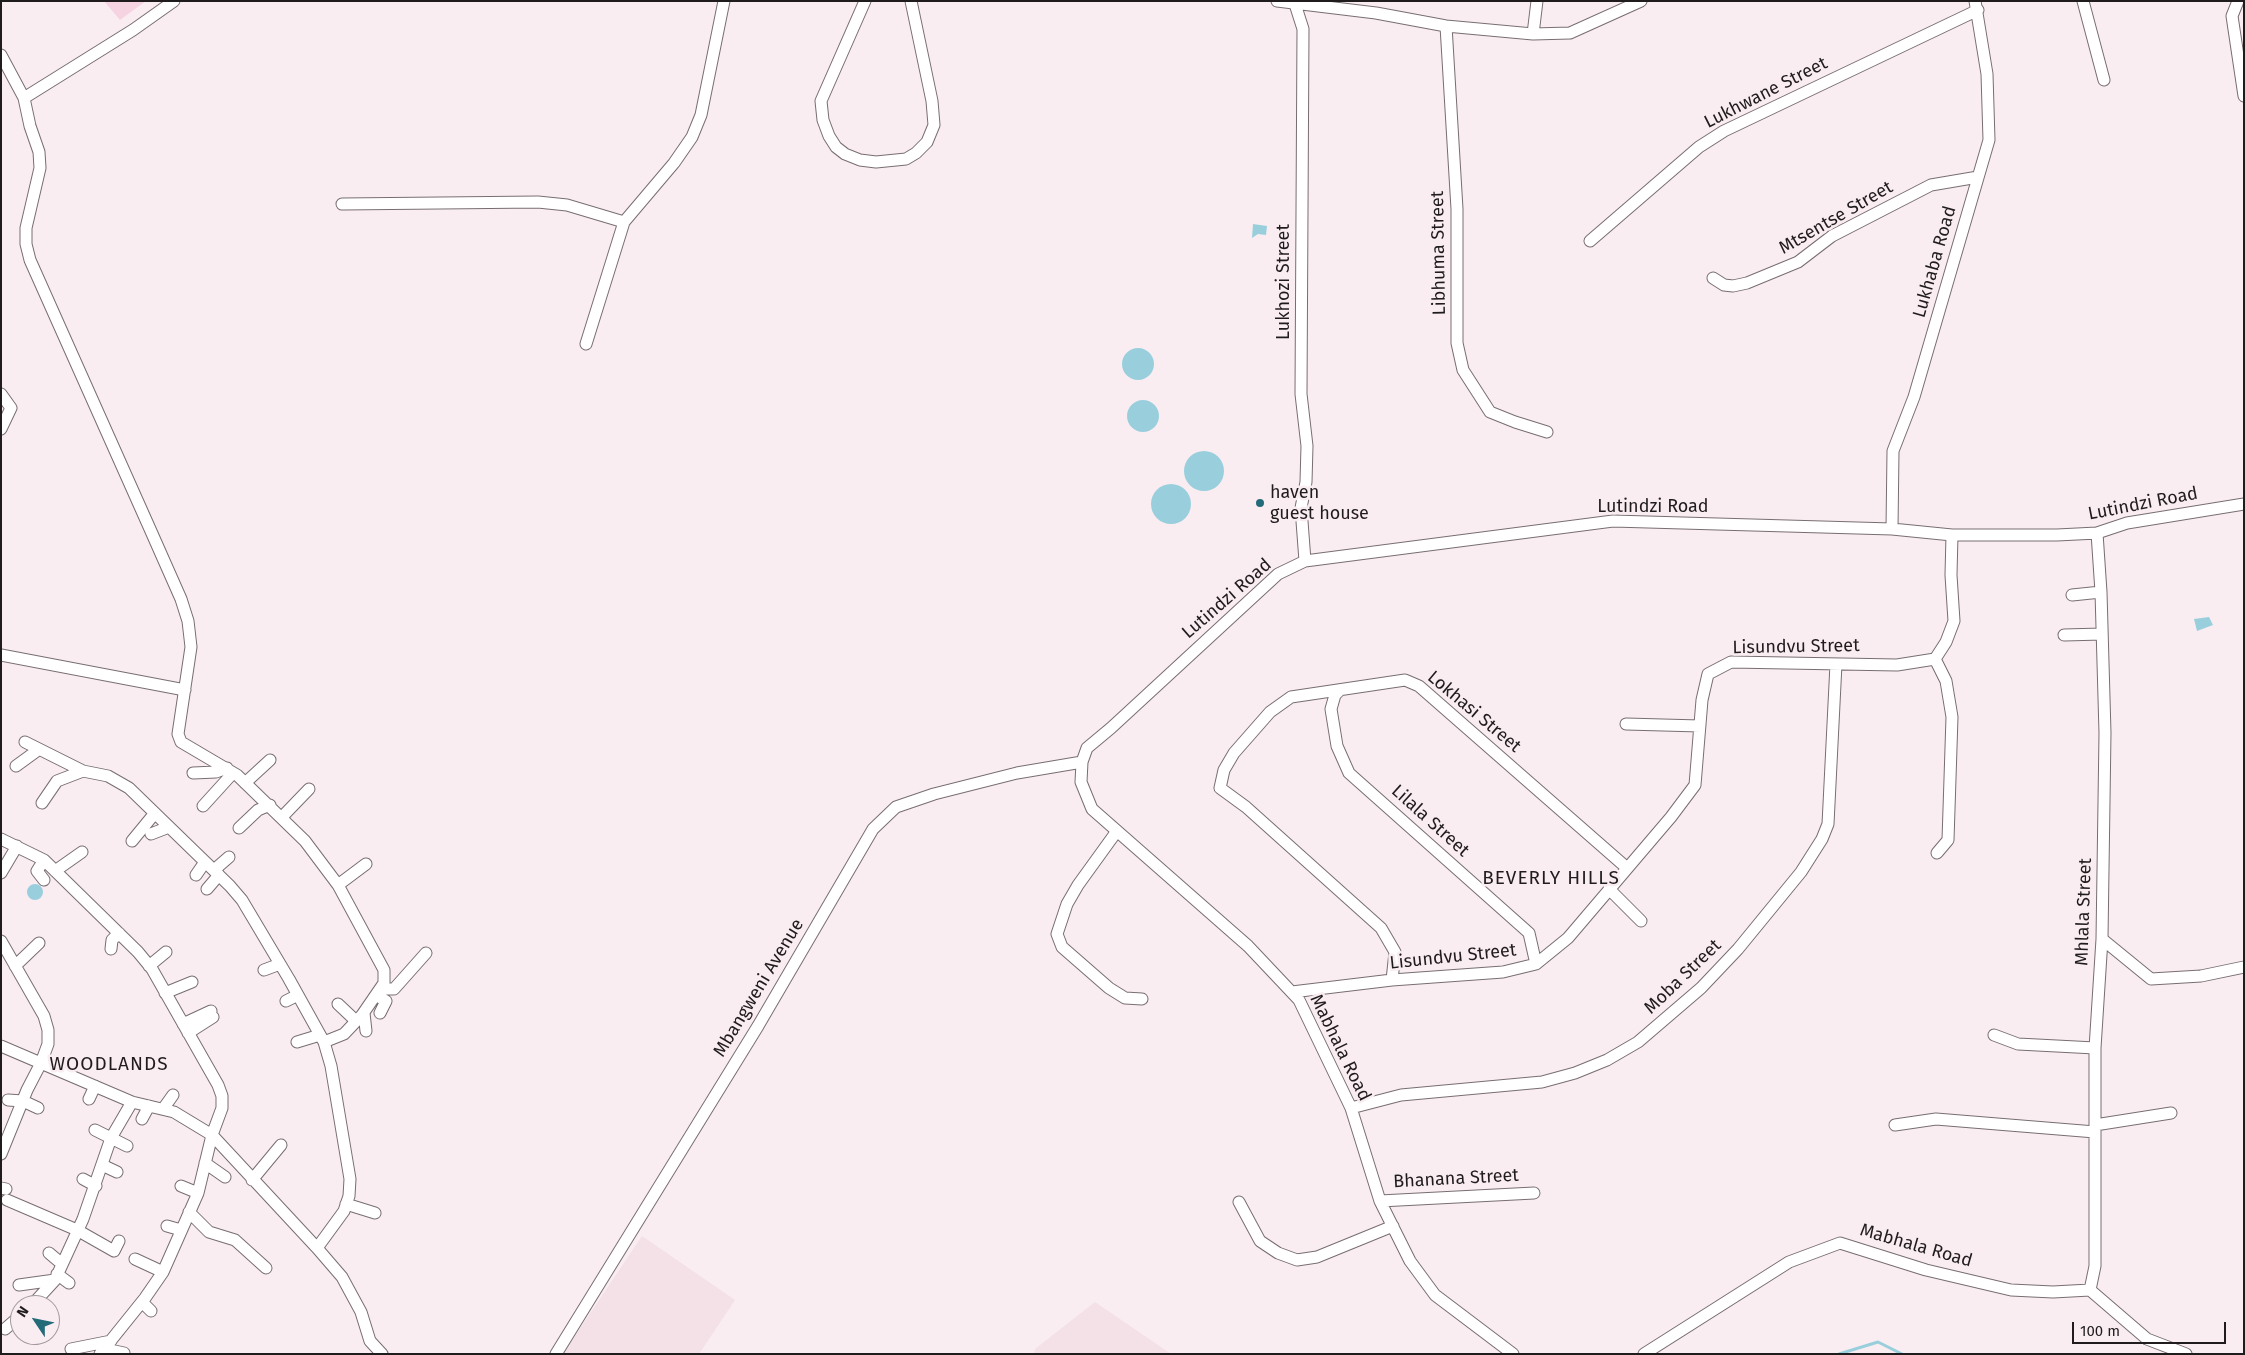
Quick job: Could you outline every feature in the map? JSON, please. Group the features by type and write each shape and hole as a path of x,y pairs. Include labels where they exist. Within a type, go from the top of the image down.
{"street":[{"path":"24,98 134,30 174,1"},
{"path":"586,344 624,222 674,163 692,137 701,116 724,1"},
{"path":"865,1 821,101 828,136 836,147 845,154 860,160 876,162 906,159 916,153 926,142 934,125 932,101 911,1"},
{"path":"1277,1 1376,14 1446,26 1533,34 1570,34 1641,1"},
{"path":"1533,34 1537,1"},
{"path":"2083,1 2104,80"},
{"path":"2238,1 2232,16 2244,96"},
{"name":"Lukhozi Street","path":"1295,4 1303,29 1301,394 1306,446 1306,482 1301,508 1305,561"},
{"name":"Lukhaba Road","path":"1892,529 1893,451 1914,397 1989,140 1987,74 1976,5"},
{"name":"Lukhwane Street","path":"1590,241 1700,147 1724,131 1976,5"},
{"name":"Libhuma Street","path":"1446,26 1457,209 1457,343 1463,370 1490,412 1547,432"},
{"path":"1,55 24,98 30,126 39,152 40,168 26,228 26,244 30,260 181,599 188,621 191,647 178,734 181,742 230,770 270,805 305,841 338,885 384,970 384,983 360,1017 344,1034 297,1042"},
{"name":"Mtsentse Street","path":"1713,278 1733,286 1747,283 1798,262 1832,236 1931,185 1978,177"},
{"path":"342,204 538,202 567,205 624,222"},
{"path":"1,394 10,408 1,429"},
{"name":"Lutindzi Road","path":"1082,762 1087,748 1278,574 1305,561 1613,522 1892,529 1952,535 2048,535 2097,533 2127,523 2244,504"},
{"name":"Mhlala Street","path":"2090,1290 2095,1266 2095,1048 2102,938 2105,733 2101,592 2097,533"},
{"path":"1937,853 1948,840 1952,717 1946,682 1935,658 1946,642 1954,621 1951,576 1952,535"},
{"path":"2072,595 2101,592"},
{"path":"2064,635 2102,634"},
{"path":"1,655 185,690"},
{"name":"Lisundvu Street","path":"1292,992 1392,980 1502,972 1536,964 1568,938 1671,817 1695,785 1700,726 1708,674 1731,662 1897,665 1935,658"},
{"name":"Moba Street","path":"1352,1108 1401,1095 1542,1082 1575,1073 1606,1060 1638,1042 1701,988 1738,949 1802,872 1822,839 1828,824 1836,664"},
{"name":"Lokhasi Street","path":"1392,980 1395,952 1381,928 1246,807 1220,788 1224,770 1234,754 1270,712 1291,697 1307,693 1339,691 1358,686 1405,680 1419,686 1627,868"},
{"name":"Lilala Street","path":"1339,691 1335,695 1331,709 1337,746 1349,773 1529,933 1536,964"},
{"path":"1626,724 1700,726"},
{"path":"24,742 83,771 108,776 129,788 206,862 242,900 298,995 322,1038 331,1066 350,1178 349,1196 344,1212 317,1248"},
{"path":"16,766 38,750"},
{"path":"245,783 270,760"},
{"name":"Mabhala Road","path":"1082,762 1081,782 1092,809 1248,946 1299,1000 1352,1108 1380,1201 1410,1261 1435,1295 1513,1354"},
{"name":"Mbangweni Avenue","path":"556,1354 758,1026 873,829 896,807 934,794 1017,773 1082,762"},
{"path":"193,772 230,770"},
{"path":"203,806 230,770"},
{"path":"42,803 57,781 83,771"},
{"path":"282,817 309,789"},
{"path":"239,828 258,810 270,805"},
{"path":"132,841 155,813"},
{"path":"151,834 169,827"},
{"path":"1117,831 1067,904 1057,934 1062,947 1109,988 1125,998 1142,999"},
{"path":"1,839 44,860 149,966 222,1096 222,1108 212,1135 198,1193 163,1272 142,1302 117,1325 105,1348"},
{"path":"1,873 17,846"},
{"path":"55,871 82,852"},
{"path":"207,890 229,857"},
{"path":"44,860 37,871 44,880"},
{"path":"196,875 206,862"},
{"path":"338,885 366,864"},
{"path":"1609,889 1641,921"},
{"path":"111,950 112,940 118,933"},
{"path":"2102,938 2150,979 2201,976 2244,967"},
{"path":"1,941 44,1016 48,1030 48,1044 41,1063 11,1135 1,1154"},
{"path":"15,966 39,943"},
{"path":"149,966 166,952"},
{"path":"378,992 394,990 426,953"},
{"path":"264,970 280,964"},
{"path":"165,993 192,982"},
{"path":"378,992 386,1001 380,1013"},
{"path":"286,1001 298,995"},
{"path":"338,1004 360,1017 366,1031"},
{"path":"185,1029 212,1014"},
{"path":"1994,1035 2018,1044 2095,1048"},
{"path":"2,1050 41,1063 132,1102 174,1112 212,1135 342,1277 361,1312 370,1341 382,1354"},
{"path":"89,1099 95,1086"},
{"path":"163,1109 173,1095"},
{"path":"8,1100 28,1096"},
{"path":"28,1096 38,1108"},
{"path":"40,1295 58,1273 96,1186 111,1138 132,1102"},
{"path":"142,1119 149,1106"},
{"path":"1894,1125 1936,1119 2095,1128 2171,1112"},
{"path":"95,1130 127,1146"},
{"path":"252,1180 281,1145"},
{"path":"205,1162 225,1177"},
{"path":"102,1165 117,1172"},
{"path":"83,1179 96,1186"},
{"path":"181,1186 198,1193"},
{"path":"4,1192 77,1230 91,1242 114,1251 118,1241"},
{"name":"Bhanana Street","path":"1380,1201 1534,1193"},
{"path":"1239,1202 1260,1241 1278,1253 1296,1260 1317,1257 1393,1226"},
{"path":"346,1204 375,1213"},
{"path":"189,1212 209,1232 235,1240 266,1268"},
{"path":"167,1226 181,1230"},
{"name":"Mabhala Road","path":"1644,1354 1789,1262 1840,1243 1926,1270 2011,1290 2053,1292 2090,1290"},
{"path":"50,1253 58,1273 69,1283"},
{"path":"135,1260 163,1272"},
{"path":"19,1285 58,1273"},
{"path":"2090,1290 2147,1339 2186,1354"},
{"path":"142,1302 151,1311"},
{"path":"5,1329 10,1325"},
{"path":"71,1349 105,1348 124,1352"}],"shaded area":[{"path":"104,1 146,1 120,20"},
{"path":"642,1236 735,1300 699,1354 563,1354"},
{"path":"1095,1302 1171,1354 1034,1354 1035,1349"}],"water":[{"path":"1253,224 1267,226 1266,235 1258,234 1252,238"},
{"path":"1138,348 1144,349 1149,353 1153,358 1153,370 1149,375 1144,379 1138,380 1132,379 1127,375 1123,370 1122,364 1123,358 1127,353 1132,349"},
{"path":"1143,400 1149,401 1154,405 1158,410 1158,422 1154,427 1149,431 1143,432 1137,431 1132,427 1128,422 1127,416 1128,410 1132,405 1137,401"},
{"path":"1208,451 1215,454 1221,460 1224,471 1223,479 1215,488 1208,491 1200,491 1193,488 1185,479 1184,467 1187,460 1196,452"},
{"path":"1175,484 1182,487 1188,493 1191,504 1190,512 1182,521 1175,524 1167,524 1160,521 1152,512 1151,500 1154,493 1163,485"},
{"path":"2209,617 2213,625 2197,631 2194,619"},
{"path":"32,884 38,884 43,889 41,898 32,900 27,895 27,889"}],"waterway":[{"path":"1839,1354 1878,1342 1902,1354"}],"place":[{"name":"haven guest house","path":"1260,503"}],"district":[{"name":"BEVERLY HILLS","path":"1551,879"},
{"name":"WOODLANDS","path":"109,1065"}]}
